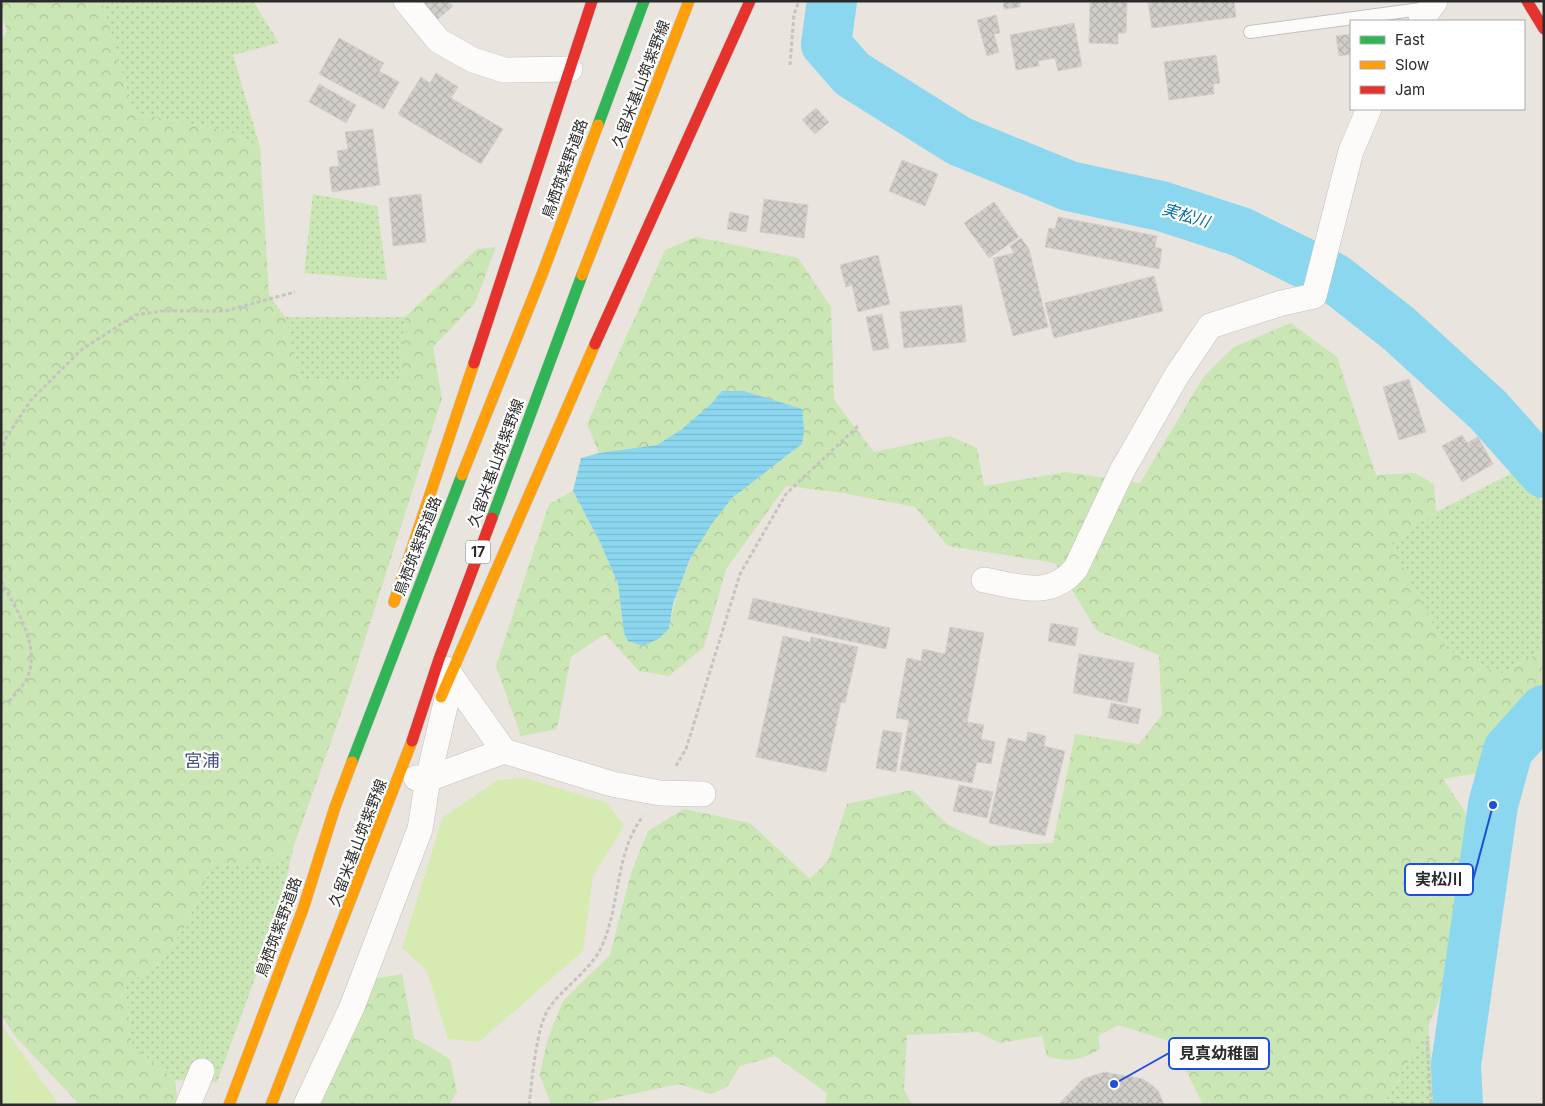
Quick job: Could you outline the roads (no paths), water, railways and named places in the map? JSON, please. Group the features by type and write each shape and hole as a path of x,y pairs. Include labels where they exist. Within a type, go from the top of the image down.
{"main road":[{"path":"389,617 449,432 521,224 592,1"},
{"name":"鳥栖筑紫野道路","path":"229,1105 303,909 334,807 425,569 543,272 644,1"},
{"name":"久留米基山筑紫野線","path":"271,1105 400,776 445,668 584,270 689,1"},
{"path":"400,776 445,668 597,340 750,1"},
{"path":"1527,1 1544,29"},
{"path":"334,807 370,683"}],"street":[{"path":"406,1 438,41 473,60 504,70 570,69"},
{"path":"984,580 1034,589 1052,587 1068,578 1076,568 1126,463 1177,375 1210,326 1282,303 1314,296 1351,151 1369,110"},
{"path":"445,668 504,751"},
{"path":"306,1105 352,1007 416,839 428,779 445,668"},
{"path":"400,776 428,779 504,751 612,784 660,792 703,794"},
{"path":"188,1105 202,1071"}],"lane":[{"path":"1250,32 1429,10"}],"water":[{"path":"722,391 744,391 802,409 804,430 802,444 732,498 711,525 690,559 673,604 669,629 658,639 643,646 628,641 624,633 618,584 600,542 573,491 581,458 599,453 657,445 681,430 711,404"}],"waterway":[{"name":"実松川","path":"832,1 826,44 852,74 959,141 1069,186 1161,206 1241,232 1334,278 1398,328 1488,410 1544,473"},
{"name":"実松川","path":"1458,1105 1456,1065 1493,805 1508,750 1544,710"}],"place":[{"name":"実松川","path":"1493,805"},
{"name":"見真幼稚園","path":"1114,1084"}],"district":[{"name":"宮浦","path":"202,761"}]}
